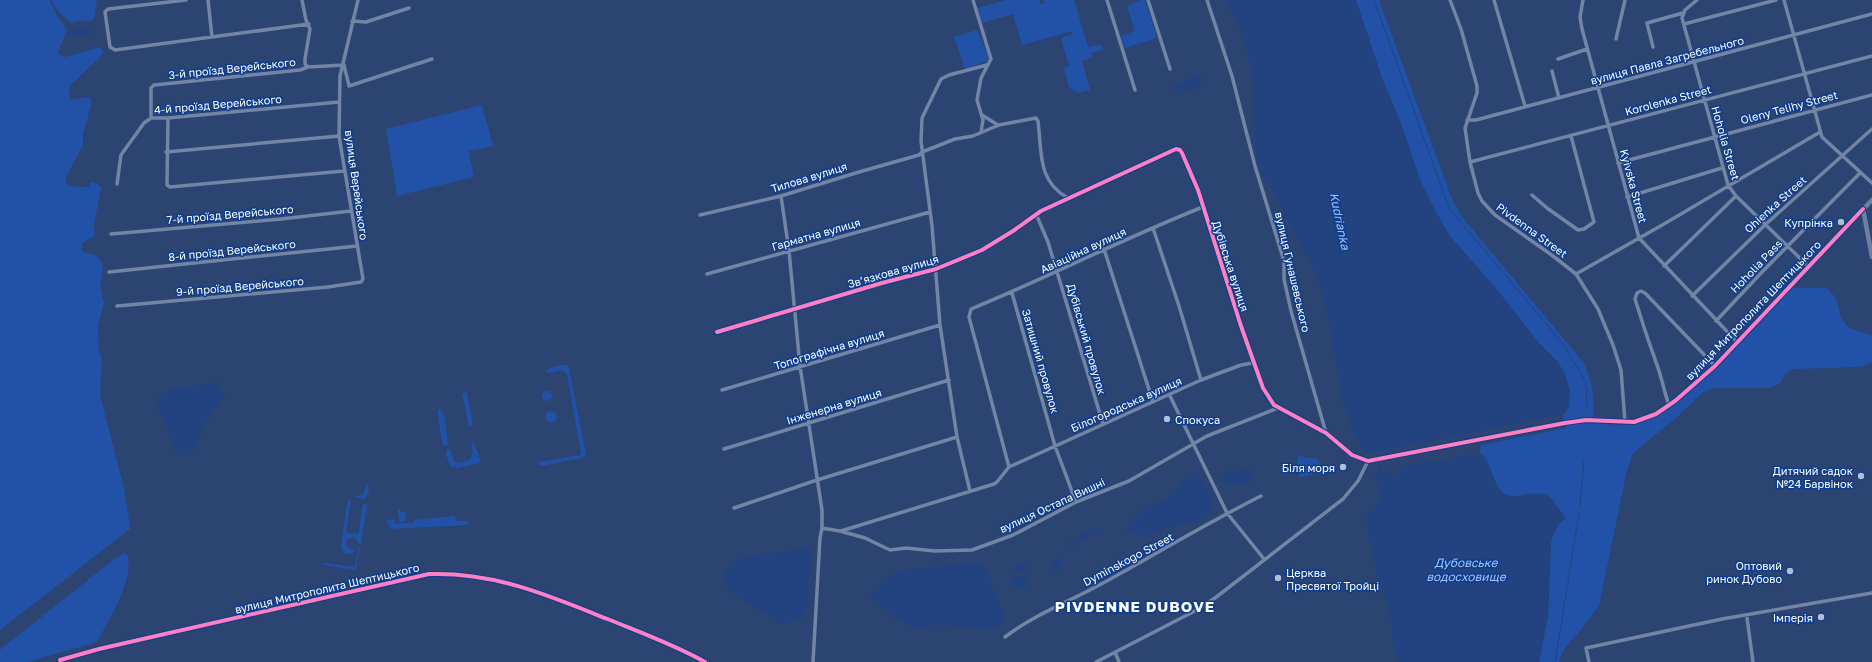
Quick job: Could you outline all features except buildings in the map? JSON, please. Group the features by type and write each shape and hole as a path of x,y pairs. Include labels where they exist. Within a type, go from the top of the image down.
{"street":[{"path":"186,0 108,9 105,12 110,47 115,50 309,24"},
{"path":"208,0 212,37"},
{"path":"302,0 306,20 310,29 305,59 305,64 308,67"},
{"name":"вулиця Верейського","path":"358,0 352,21 344,65 340,76 339,136 363,279"},
{"path":"973,0 991,56 981,78 977,100 978,107 982,115 983,125 980,132"},
{"path":"1107,0 1135,90"},
{"path":"1148,0 1170,70"},
{"name":"вулиця Гунашевського","path":"1207,0 1243,115 1255,166 1284,261 1284,279 1291,311 1326,433"},
{"name":"Pivdenna Street","path":"1450,0 1461,29 1477,86 1477,93 1465,128 1470,162 1478,193 1487,208 1495,215 1576,274 1598,309 1613,345 1621,370 1626,422"},
{"path":"1494,0 1525,106"},
{"name":"Kyivska Street","path":"1583,0 1580,17 1587,49 1639,238 1692,296 1737,342"},
{"path":"1616,39 1625,0"},
{"path":"1653,47 1647,23 1682,13 1697,0"},
{"path":"1684,24 1776,0"},
{"path":"1784,0 1795,35 1820,132 1827,142 1872,183"},
{"path":"352,21 366,22 409,8"},
{"name":"Hoholia Street","path":"1682,13 1722,168 1728,185 1736,196 1809,267"},
{"name":"вулиця Павла Загребельного","path":"1467,120 1476,120 1872,14"},
{"path":"1558,59 1587,49"},
{"name":"Korolenka Street","path":"1470,162 1805,72 1872,56"},
{"path":"344,65 349,86 432,59"},
{"name":"3-й проїзд Верейського","path":"151,118 151,88 154,85 300,70 308,67 344,65"},
{"path":"970,491 957,437 940,325 936,269 922,152 922,118 943,77 987,65"},
{"path":"1552,71 1559,98"},
{"name":"Oleny Telihy Street","path":"1618,163 1714,136 1872,95"},
{"name":"4-й проїзд Верейського","path":"117,184 121,154 144,123 151,118 168,118 339,102"},
{"path":"982,115 992,123 999,125"},
{"path":"168,118 166,152 167,185 170,187 344,171"},
{"name":"Тилова вулиця","path":"700,215 781,196 918,156 922,152 955,139 973,136 999,125 1031,118 1036,118 1038,121 1043,168 1055,190 1068,198"},
{"name":"Ohienka Street","path":"1692,296 1766,224 1872,129"},
{"path":"1576,274 1820,132"},
{"path":"166,152 339,136"},
{"path":"1532,195 1578,230 1584,229 1594,222 1571,136"},
{"name":"Дубівська вулиця","path":"1062,202 1176,149 1180,150 1198,190 1253,363 1263,388 1274,405 1278,408 1326,433 1352,455 1368,461"},
{"path":"1627,197 1722,168"},
{"name":"Hoholia Pass","path":"1716,321 1860,173"},
{"path":"781,196 790,251 800,366 822,510 813,662"},
{"path":"1664,266 1736,196"},
{"name":"вулиця Митрополита Шептицького","path":"1368,461 1565,423 1586,420 1626,422 1646,419 1656,414 1669,405 1715,366 1872,200"},
{"name":"Звʼязкова вулиця","path":"717,332 882,283 936,269 982,250 1013,231 1036,214 1062,202"},
{"name":"Авіаційна вулиця","path":"1009,467 970,324 968,314 971,309 1012,293 1104,249 1203,207"},
{"path":"1863,210 1872,257"},
{"name":"7-й проїзд Верейського","path":"111,234 273,220 351,211"},
{"name":"Гарматна вулиця","path":"708,274 930,212"},
{"name":"Дубівський провулок","path":"1036,214 1048,242 1058,272 1103,424"},
{"path":"1153,228 1179,306 1201,380"},
{"name":"8-й проїзд Верейського","path":"109,272 357,246"},
{"path":"1104,249 1153,402"},
{"name":"9-й проїзд Верейського","path":"117,306 328,288 361,282 363,279"},
{"path":"1669,405 1635,299 1637,293 1641,291 1645,293 1715,366"},
{"name":"Затишний провулок","path":"1012,293 1055,446 1076,502"},
{"name":"Топографічна вулиця","path":"722,390 940,325"},
{"name":"Білогородська вулиця","path":"1009,467 1103,424 1170,396 1201,380 1241,364 1253,363"},
{"name":"Інженерна вулиця","path":"724,449 949,380"},
{"path":"1170,396 1192,444 1227,513 1264,559"},
{"name":"вулиця Остапа Вишні","path":"822,528 865,538 890,550 906,548 936,551 972,550 1013,535 1076,502 1129,481 1192,444 1228,426 1278,408"},
{"path":"734,508 817,480 957,437"},
{"path":"1096,662 1193,612 1215,598 1343,498 1358,481 1368,461"},
{"path":"840,531 997,482 1009,467"},
{"name":"Dyminskogo Street","path":"1005,637 1017,628 1027,624 1043,613 1166,549 1227,513 1260,496"},
{"name":"вулиця Митрополита Шептицького","path":"60,660 99,649 429,574 445,574 495,579 532,590 640,632 705,662"},
{"path":"1589,662 1586,648 1748,615 1872,593"},
{"path":"1748,615 1752,662"},
{"path":"1115,652 1119,662"}],"shaded area":[{"path":"0,0 50,0 56,14 67,30 58,52 61,56 65,57 97,48 101,48 103,52 100,57 70,86 70,100 89,97 92,102 83,134 83,145 65,179 67,184 75,186 86,187 89,186 91,182 96,183 101,187 94,226 95,235 83,243 82,248 83,252 97,256 102,263 103,270 100,287 104,303 98,326 99,352 102,359 100,395 124,488 130,529 0,630"},
{"path":"52,0 97,0 94,19 89,22 83,20 72,23 58,11"},
{"path":"1006,0 1039,0 1040,4 1044,3 1043,0 1074,0 1088,47 1101,44 1103,50 1091,53 1092,58 1082,61 1090,90 1078,93 1069,87 1064,68 1069,66 1061,38 1073,34 1073,31 1022,45 1013,14 982,23 978,8"},
{"path":"1141,0 1145,0 1157,38 1125,48 1121,36 1135,31 1127,6"},
{"path":"1356,0 1379,0 1452,199 1463,218 1584,363 1591,384 1593,397 1593,419 1587,421 1609,424 1631,424 1645,421 1664,411 1676,403 1719,364 1791,288 1827,288 1836,298 1841,318 1848,327 1872,336 1872,362 1861,367 1794,369 1785,374 1780,383 1771,388 1714,388 1702,393 1675,419 1633,453 1627,470 1599,606 1564,649 1559,662 1539,662 1548,615 1551,542 1558,526 1565,519 1556,504 1530,494 1513,497 1502,493 1497,486 1486,458 1480,454 1481,445 1566,428 1563,414 1567,412 1558,362 1539,344 1494,286 1449,235 1436,212 1420,180 1402,126 1383,81"},
{"path":"977,30 988,55 988,61 965,69 954,37"},
{"path":"482,105 493,146 469,151 474,177 397,196 386,129"},
{"path":"560,365 568,365 569,368 586,454 582,458 541,466 538,465 539,462 580,455 581,453 567,374 562,370 548,373 546,370"},
{"path":"545,391 549,391 551,392 551,400 545,401 542,398 542,394"},
{"path":"465,392 467,393 473,425 469,426 462,394"},
{"path":"440,409 445,418 448,444 446,447 443,445 440,432 438,411"},
{"path":"551,411 555,413 557,417 555,421 551,423 547,421 545,417 547,413"},
{"path":"474,442 480,460 479,463 457,468 451,467 446,455 447,449 451,451 454,461 457,463 470,460 473,452 471,446"},
{"path":"1298,456 1317,459 1320,463 1320,472 1301,477 1299,476 1297,468"},
{"path":"368,484 369,493 366,498 363,499 355,497 363,495 366,485"},
{"path":"349,499 351,502 346,530 347,533 358,534 362,507 364,504 367,505 361,544 359,544 354,537 347,539 347,547 355,551 352,554 345,554 341,548 347,503"},
{"path":"398,510 405,512 406,521 399,522"},
{"path":"455,516 456,521 468,521 469,525 391,529 386,520 394,519 395,524 413,523 414,520"},
{"path":"360,547 356,570 323,565 324,563 355,567 358,548"},
{"path":"124,553 128,556 129,566 124,588 98,640 94,643 27,662 0,662 0,650"}],"water":[{"name":"Kudrianka","path":"1226,0 1356,0 1383,81 1402,126 1420,180 1436,212 1449,235 1494,286 1539,343 1558,362 1565,374 1570,391 1569,407 1563,414 1367,454 1363,451 1355,436 1342,397 1330,324 1318,275 1286,218 1281,204 1260,169 1255,151 1254,113 1268,109 1254,112 1253,79 1250,60 1240,29"},
{"path":"92,27 93,32 87,36 70,37 69,30 71,28"},
{"path":"1197,74 1200,76 1202,85 1179,95 1175,88 1176,86"},
{"path":"217,383 225,396 210,414 198,438 194,452 183,455 177,454 159,410 158,399 169,391"},
{"name":"Дубовське водосховище","path":"1480,454 1486,458 1496,484 1505,494 1511,496 1537,493 1547,495 1564,515 1565,519 1558,526 1551,542 1548,615 1539,662 1399,662 1395,659 1392,625 1385,596 1378,577 1368,533 1369,522 1365,523 1381,498 1375,473 1378,472 1378,465 1381,465 1384,471 1388,469 1390,475 1394,476 1401,467 1422,462 1422,460 1435,461"},
{"path":"1248,468 1253,481 1251,483 1227,485 1223,475 1227,472"},
{"path":"1191,472 1196,472 1203,482 1213,503 1211,510 1206,515 1195,521 1144,535 1140,535 1127,529 1130,523 1147,507 1169,497"},
{"path":"1099,528 1101,532 1088,536 1088,538 1080,541 1075,548 1069,547 1069,544 1083,533"},
{"path":"807,546 811,555 808,586 809,601 804,613 795,620 779,624 768,614 735,595 725,584 723,578 724,574 730,565 739,560 750,556 798,550"},
{"path":"1059,557 1063,569 1060,568 1053,573 1050,568"},
{"path":"979,562 986,570 1006,622 986,630 941,624 916,629 883,609 871,596 872,593 885,580 901,571"},
{"path":"1025,562 1028,569 1011,573 1011,570 1016,568 1016,565"},
{"path":"1026,576 1029,579 1028,586 1015,588 1012,586 1011,578"}],"waterway":[{"path":"1374,0 1449,208 1564,345 1586,383 1587,410"},
{"path":"1580,506 1584,460"},
{"path":"1555,662 1579,514"}],"cycle path":[{"path":"717,332 882,283 936,269 982,250 1013,231 1041,211 1176,149 1180,150 1182,153 1198,190 1241,326 1263,388 1274,405 1326,433 1352,455 1368,461 1565,423 1586,420 1634,422 1656,414 1675,401 1715,366 1863,209"},
{"path":"60,660 99,649 429,574 437,574 483,578 526,588 568,603 646,635 682,650 705,662"}],"place":[{"name":"Купрінка","path":"1841,222"},
{"name":"Спокуса","path":"1167,419"},
{"name":"Біля моря","path":"1343,467"},
{"name":"Дитячий садок №24 Барвінок","path":"1861,476"},
{"name":"Оптовий ринок Дубово","path":"1790,571"},
{"name":"Церква Пресвятої Тройці","path":"1278,578"},
{"name":"Імперія","path":"1821,617"}],"district":[{"name":"PIVDENNE DUBOVE","path":"1135,606"}]}
